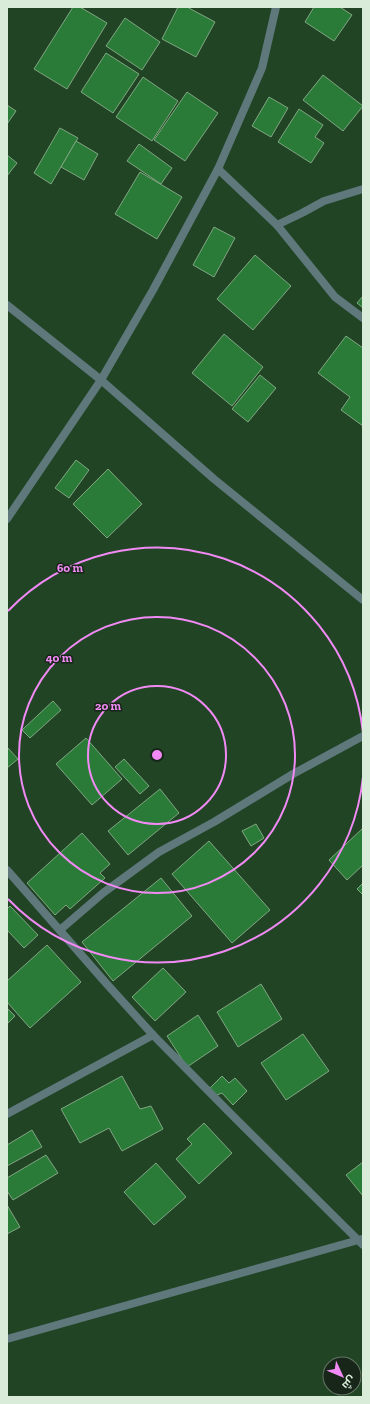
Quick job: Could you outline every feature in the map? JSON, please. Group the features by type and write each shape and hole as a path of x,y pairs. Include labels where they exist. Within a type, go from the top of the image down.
{"street":[{"path":"7,519 101,380 153,290 218,168 262,68 276,7"},
{"path":"218,168 277,225 335,297 363,318"},
{"path":"277,225 302,214 324,201 363,189"},
{"path":"7,305 101,380 214,479 363,600"},
{"path":"60,930 103,893 159,852 214,822 293,774 363,736"},
{"path":"7,870 153,1035 232,1115 362,1241"},
{"path":"7,1114 153,1035"},
{"path":"7,1339 362,1241"}],"building":[{"path":"73,7 80,7 107,23 67,89 34,69"},
{"path":"178,7 187,7 215,22 196,57 162,39"},
{"path":"314,7 340,7 352,15 334,41 305,22"},
{"path":"125,18 160,42 142,70 106,46"},
{"path":"106,53 139,74 113,113 81,92"},
{"path":"323,75 363,106 343,131 303,100"},
{"path":"143,77 178,101 152,141 116,117"},
{"path":"187,92 218,113 185,161 154,140"},
{"path":"269,97 288,108 271,137 252,126"},
{"path":"7,105 16,111 7,124"},
{"path":"299,109 323,125 315,137 324,143 311,163 278,142"},
{"path":"60,128 78,138 51,184 34,173"},
{"path":"76,141 98,154 84,180 61,167"},
{"path":"139,144 172,168 161,184 127,161"},
{"path":"7,155 17,163 7,176"},
{"path":"140,172 182,197 157,239 115,214"},
{"path":"214,227 235,238 214,277 193,265"},
{"path":"255,255 291,286 253,330 217,299"},
{"path":"363,296 363,308 357,303"},
{"path":"224,334 263,367 232,406 192,373"},
{"path":"346,336 363,348 363,426 341,410 350,397 318,373"},
{"path":"260,375 276,388 248,422 232,409"},
{"path":"76,460 89,470 69,498 55,488"},
{"path":"108,469 142,504 107,538 73,504"},
{"path":"53,701 61,710 30,738 22,730"},
{"path":"86,738 122,779 92,805 56,764"},
{"path":"7,747 18,759 7,768"},
{"path":"124,759 149,786 140,794 115,767"},
{"path":"160,789 179,813 128,855 108,831"},
{"path":"256,824 264,838 251,846 242,831"},
{"path":"363,828 363,865 347,880 329,860"},
{"path":"82,833 110,864 100,873 105,878 70,909 66,905 55,915 27,883"},
{"path":"209,841 270,910 232,943 172,874"},
{"path":"161,878 192,916 113,981 82,942"},
{"path":"363,883 363,895 357,889"},
{"path":"10,906 38,935 24,948 7,930 7,909"},
{"path":"47,945 81,982 30,1028 7,1002 7,981"},
{"path":"163,968 186,992 155,1021 132,997"},
{"path":"261,984 282,1019 238,1047 217,1012"},
{"path":"7,1008 15,1016 7,1024"},
{"path":"198,1015 218,1046 187,1067 167,1036"},
{"path":"303,1034 329,1071 286,1100 261,1063"},
{"path":"122,1076 140,1109 151,1106 163,1129 122,1151 109,1128 80,1143 61,1109"},
{"path":"222,1076 229,1083 235,1078 247,1091 233,1105 222,1093 217,1095 210,1088"},
{"path":"204,1123 232,1153 199,1184 176,1159 192,1144 187,1139"},
{"path":"32,1130 42,1147 7,1166 7,1145"},
{"path":"46,1155 58,1173 13,1200 7,1191 7,1178"},
{"path":"363,1162 363,1196 346,1175"},
{"path":"156,1163 186,1197 154,1225 124,1192"},
{"path":"7,1205 20,1227 7,1234"}]}
